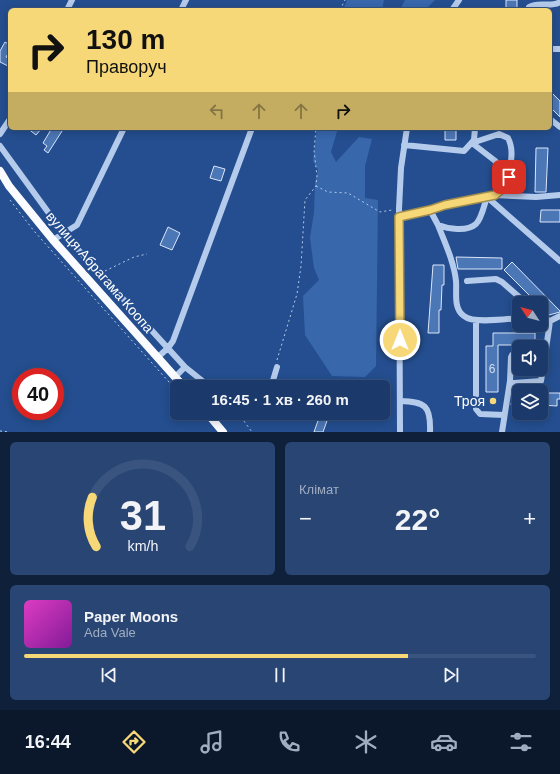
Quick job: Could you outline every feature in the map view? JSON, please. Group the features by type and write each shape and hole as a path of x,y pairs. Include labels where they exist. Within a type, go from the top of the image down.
{"main road":[{"name":"вулиця Абрагама Коопа","path":"0,171 9,186 53,240 178,380"},
{"path":"212,420 223,432"}],"street":[{"path":"529,8 534,4 557,4 560,2"},
{"path":"552,121 560,127"},
{"path":"0,134 8,122"},
{"path":"53,240 77,225 84,214 123,130"},
{"path":"158,357 168,348 175,334 251,130"},
{"path":"400,432 399,209 407,130"},
{"path":"404,145 464,151 474,140 474,130"},
{"path":"472,143 499,134 508,138 513,152 509,174 502,189 495,195"},
{"path":"472,143 509,174"},
{"path":"0,146 72,243 185,367 201,380"},
{"path":"399,217 445,205 495,195 536,197 560,195"},
{"path":"438,225 458,229 475,224 487,197"},
{"path":"487,197 560,261"},
{"path":"430,210 438,225 456,279 458,309 464,316 476,320 512,318"},
{"path":"467,280 496,279 502,282 518,296"},
{"path":"546,340 550,321 560,316"},
{"path":"476,320 476,409 480,414 504,416"},
{"path":"502,432 510,381 512,356"},
{"path":"175,376 185,367"},
{"path":"273,380 276,367"},
{"path":"510,381 514,383 541,381 541,376"},
{"path":"400,401 418,403 426,407 429,412 430,432"}],"path":[{"path":"276,367 277,357 287,331 297,294 301,266 305,200 316,186 317,176 314,150 316,130"},
{"path":"316,186 328,192 348,193 380,212 399,209"},
{"path":"100,273 134,257 147,254"},
{"path":"243,420 252,432"},
{"path":"0,431 10,432"}],"shaded area":[{"path":"347,0 384,0 382,8 344,8"},
{"path":"405,0 435,0 427,8 401,8"},
{"path":"317,130 337,130 331,152 336,162 359,137 372,139 365,166 365,198 378,200 376,366 365,377 332,376 305,335 303,296 319,280 314,268 310,238 314,212 315,182 318,170 313,161"}],"building":[{"path":"506,0 517,0 517,8 506,8"},
{"path":"5,42 8,44 8,54 6,57 8,58 8,66 0,62 0,51"},
{"path":"552,93 560,101 560,117 552,109"},
{"path":"30,130 40,130 36,135"},
{"path":"51,130 63,130 48,153 44,150 47,146 43,143"},
{"path":"445,130 456,130 456,140 445,140"},
{"path":"536,148 548,148 546,192 535,192"},
{"path":"214,166 225,169 221,181 210,178"},
{"path":"541,210 560,210 560,222 540,222"},
{"path":"168,227 180,233 172,250 160,245"},
{"path":"456,257 502,258 502,269 458,269"},
{"path":"512,262 545,296 530,296 504,270"},
{"path":"433,265 444,265 444,285 442,285 441,310 439,310 439,333 428,333"},
{"path":"548,299 560,311 549,315 548,314"},
{"path":"493,333 535,333 535,340 512,340 512,345 498,345 498,392 486,392 486,346 493,346"},
{"path":"548,393 560,393 560,399 557,399 557,406 548,405"},
{"path":"318,420 327,420 323,432 314,432"}],"place":[{"name":"Троя","path":"493,401"}],"route":[{"path":"400,340 399,217 445,205 495,195 502,189 509,177"}]}
